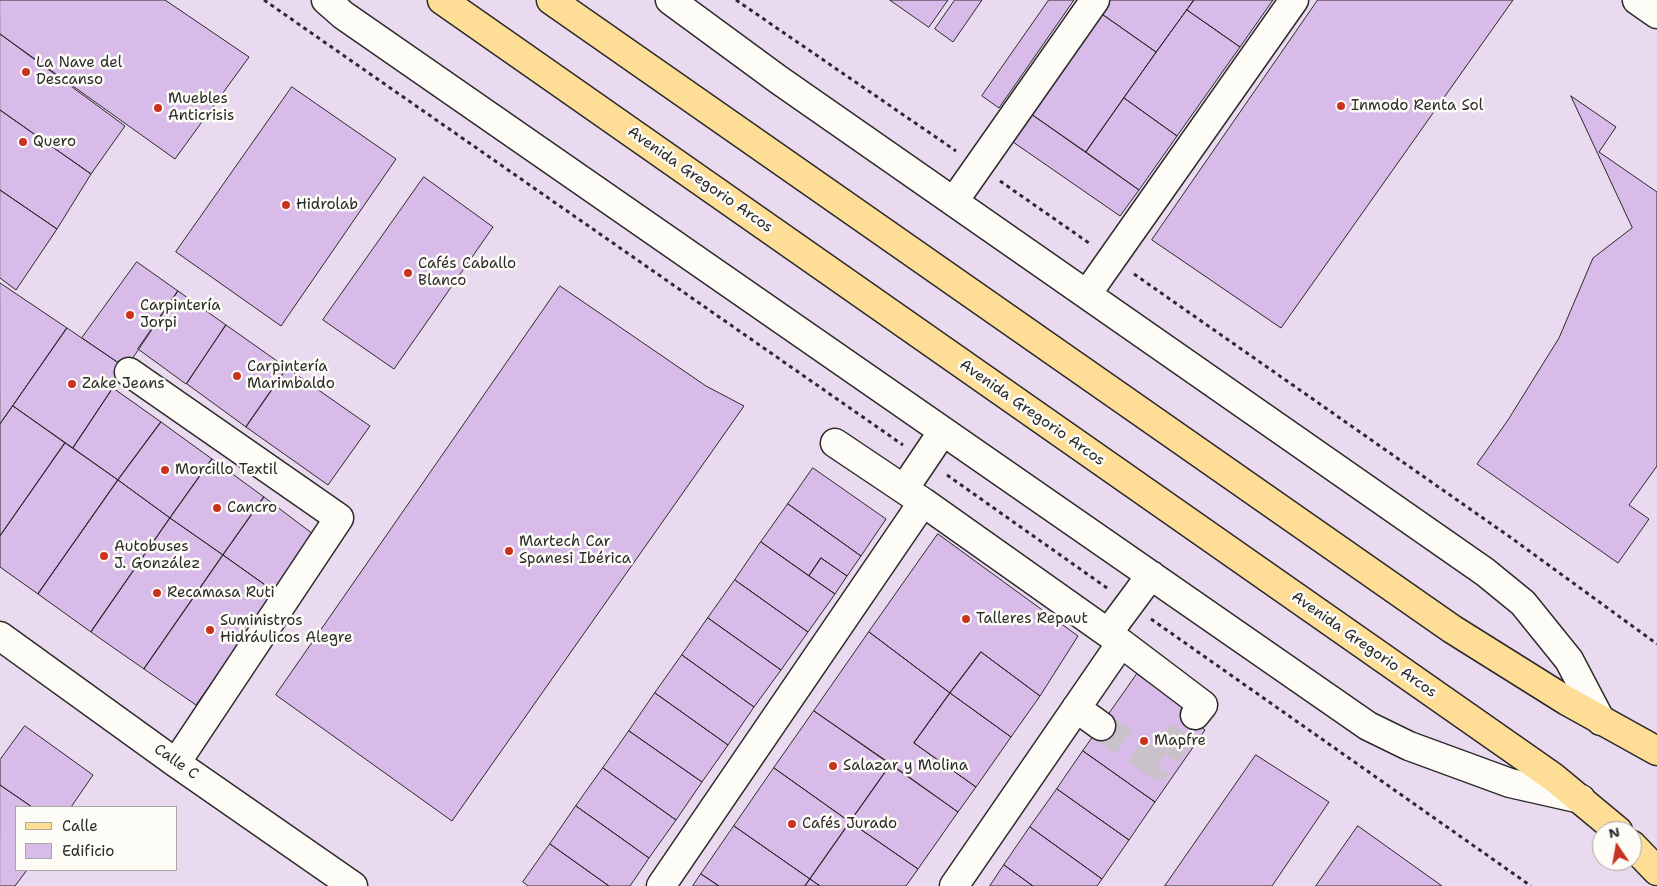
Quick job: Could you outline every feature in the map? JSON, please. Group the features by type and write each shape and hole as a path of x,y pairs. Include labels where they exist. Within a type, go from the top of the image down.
{"main road":[{"name":"Avenida Gregorio Arcos","path":"442,0 1457,709 1553,777 1606,821"},
{"path":"551,0 1452,629 1601,721 1657,751"}],"street":[{"path":"326,0 343,14 1368,726 1409,746 1510,783 1581,799"},
{"path":"670,0 779,80 1477,566 1523,603 1569,660 1601,721"},
{"path":"954,201 1095,0"},
{"path":"1087,294 1294,0"},
{"path":"1637,0 1657,14"},
{"path":"129,372 339,518 176,763"},
{"path":"661,886 913,496 924,459 943,431"},
{"path":"835,442 1115,638 1203,705 1195,715"},
{"path":"954,886 1076,708 1115,638 1130,604 1151,575"},
{"name":"Calle C","path":"0,636 176,763 353,886"},
{"path":"1076,708 1101,726"},
{"path":"1644,857 1657,881"}],"path":[{"path":"264,0 924,459 1531,886"},
{"path":"736,0 978,166 1510,537 1657,644"}],"shaded area":[{"path":"0,0 1657,0 1657,886 0,886"}],"building":[{"name":"Muebles Anticrisis","path":"0,0 165,0 249,57 175,159 0,34"},
{"path":"890,0 948,0 929,27"},
{"path":"955,0 982,0 953,42 935,29"},
{"path":"1049,0 1074,0 999,108 982,96"},
{"path":"1108,0 1194,0 1156,52 1099,12"},
{"path":"1194,0 1273,0 1240,47 1187,10"},
{"name":"Inmodo Renta Sol","path":"1318,0 1513,0 1281,328 1152,240"},
{"path":"1187,10 1240,47 1177,136 1124,98"},
{"path":"1099,12 1156,52 1086,152 1031,114"},
{"name":"La Nave del Descanso","path":"0,34 125,126 91,174 0,110"},
{"name":"Hidrolab","path":"292,87 396,159 281,326 176,252"},
{"path":"1571,96 1616,127 1599,152 1657,192 1657,466 1629,505 1649,519 1618,563 1477,464 1508,420 1559,338 1593,258 1632,228"},
{"path":"1124,98 1177,136 1139,190 1086,152"},
{"name":"Quero","path":"0,110 91,174 57,229 0,190"},
{"path":"1031,114 1139,190 1120,216 1013,142"},
{"name":"Cafés Caballo Blanco","path":"424,177 493,227 394,369 323,320"},
{"path":"0,190 57,229 16,290 0,278"},
{"name":"Carpintería Jorpi","path":"137,262 178,291 126,368 82,338"},
{"path":"0,283 67,328 0,424"},
{"name":"Martech Car Spanesi Ibérica","path":"560,286 706,386 744,406 452,821 276,695"},
{"path":"178,291 226,325 186,384 138,349"},
{"name":"Carpintería Marimbaldo","path":"226,325 287,368 246,427 187,384"},
{"name":"Zake Jeans","path":"67,328 126,368 73,448 13,406"},
{"path":"287,368 370,426 328,485 246,427"},
{"path":"113,388 161,422 118,480 73,448"},
{"path":"13,406 65,443 0,536 0,424"},
{"name":"Morcillo Textil","path":"161,422 212,459 170,518 118,480"},
{"path":"65,443 118,480 38,594 0,567 0,536"},
{"name":"Cancro","path":"212,459 264,497 223,555 170,518"},
{"path":"813,468 886,519 861,556 788,504"},
{"name":"Autobuses J. González","path":"118,480 170,518 91,632 38,594"},
{"path":"264,497 313,534 275,592 223,555"},
{"path":"788,504 861,556 847,576 821,558 809,576 761,542"},
{"name":"Recamasa Ruti","path":"170,518 223,555 144,669 91,632"},
{"name":"Talleres Repaut","path":"938,534 1078,636 1040,696 981,652 950,693 869,632"},
{"path":"761,542 835,594 808,632 735,580"},
{"name":"Suministros Hidráulicos Alegre","path":"223,555 275,592 196,705 144,669"},
{"path":"821,558 847,576 835,594 809,576"},
{"path":"735,580 808,632 781,670 708,618"},
{"path":"708,618 781,670 754,707 682,655"},
{"path":"869,632 950,693 914,743 976,787 958,812 814,711"},
{"path":"981,652 1040,696 1011,737 950,693"},
{"path":"682,655 754,707 728,745 655,693"},
{"name":"Mapfre","path":"1137,674 1196,716 1192,721 1205,730 1155,802 1083,751"},
{"path":"655,693 728,745 702,782 629,731"},
{"path":"950,693 1011,737 976,787 914,743"},
{"name":"Salazar y Molina","path":"814,711 891,764 850,822 774,768"},
{"path":"25,726 93,775 72,806 31,806 0,785 0,760"},
{"path":"629,731 702,782 676,820 603,768"},
{"path":"1083,751 1155,802 1129,840 1057,789"},
{"path":"1256,755 1329,802 1272,886 1165,886"},
{"path":"891,764 958,812 918,869 850,822"},
{"path":"603,768 676,820 649,858 576,806"},
{"name":"Cafés Jurado","path":"774,768 850,822 810,879 734,826"},
{"path":"0,785 31,806 15,806 15,871 26,871 15,886 0,886"},
{"path":"1057,789 1129,840 1102,879 1030,827"},
{"path":"576,806 649,858 630,886 609,886 550,844"},
{"path":"850,822 918,869 906,886 820,886 810,879"},
{"path":"734,826 810,879 805,886 719,886 701,874"},
{"path":"1358,826 1442,886 1316,886"},
{"path":"1030,827 1102,879 1097,886 1033,886 1004,865"},
{"path":"550,844 609,886 528,886 523,882"},
{"path":"1004,865 1033,886 990,886"},
{"path":"701,874 719,886 693,886"},
{"path":"810,879 820,886 805,886"}],"tunnel":[{"path":"1101,726 1158,766 1195,715"}],"place":[{"name":"La Nave del Descanso","path":"26,72"},
{"name":"Inmodo Renta Sol","path":"1341,106"},
{"name":"Muebles Anticrisis","path":"158,108"},
{"name":"Quero","path":"23,142"},
{"name":"Hidrolab","path":"286,205"},
{"name":"Cafés Caballo Blanco","path":"408,273"},
{"name":"Carpintería Jorpi","path":"130,315"},
{"name":"Carpintería Marimbaldo","path":"237,376"},
{"name":"Zake Jeans","path":"72,384"},
{"name":"Morcillo Textil","path":"165,470"},
{"name":"Cancro","path":"217,508"},
{"name":"Martech Car Spanesi Ibérica","path":"509,551"},
{"name":"Autobuses J. González","path":"104,556"},
{"name":"Recamasa Ruti","path":"157,593"},
{"name":"Talleres Repaut","path":"966,619"},
{"name":"Suministros Hidráulicos Alegre","path":"210,630"},
{"name":"Mapfre","path":"1144,741"},
{"name":"Salazar y Molina","path":"833,766"},
{"name":"Cafés Jurado","path":"792,824"}]}
